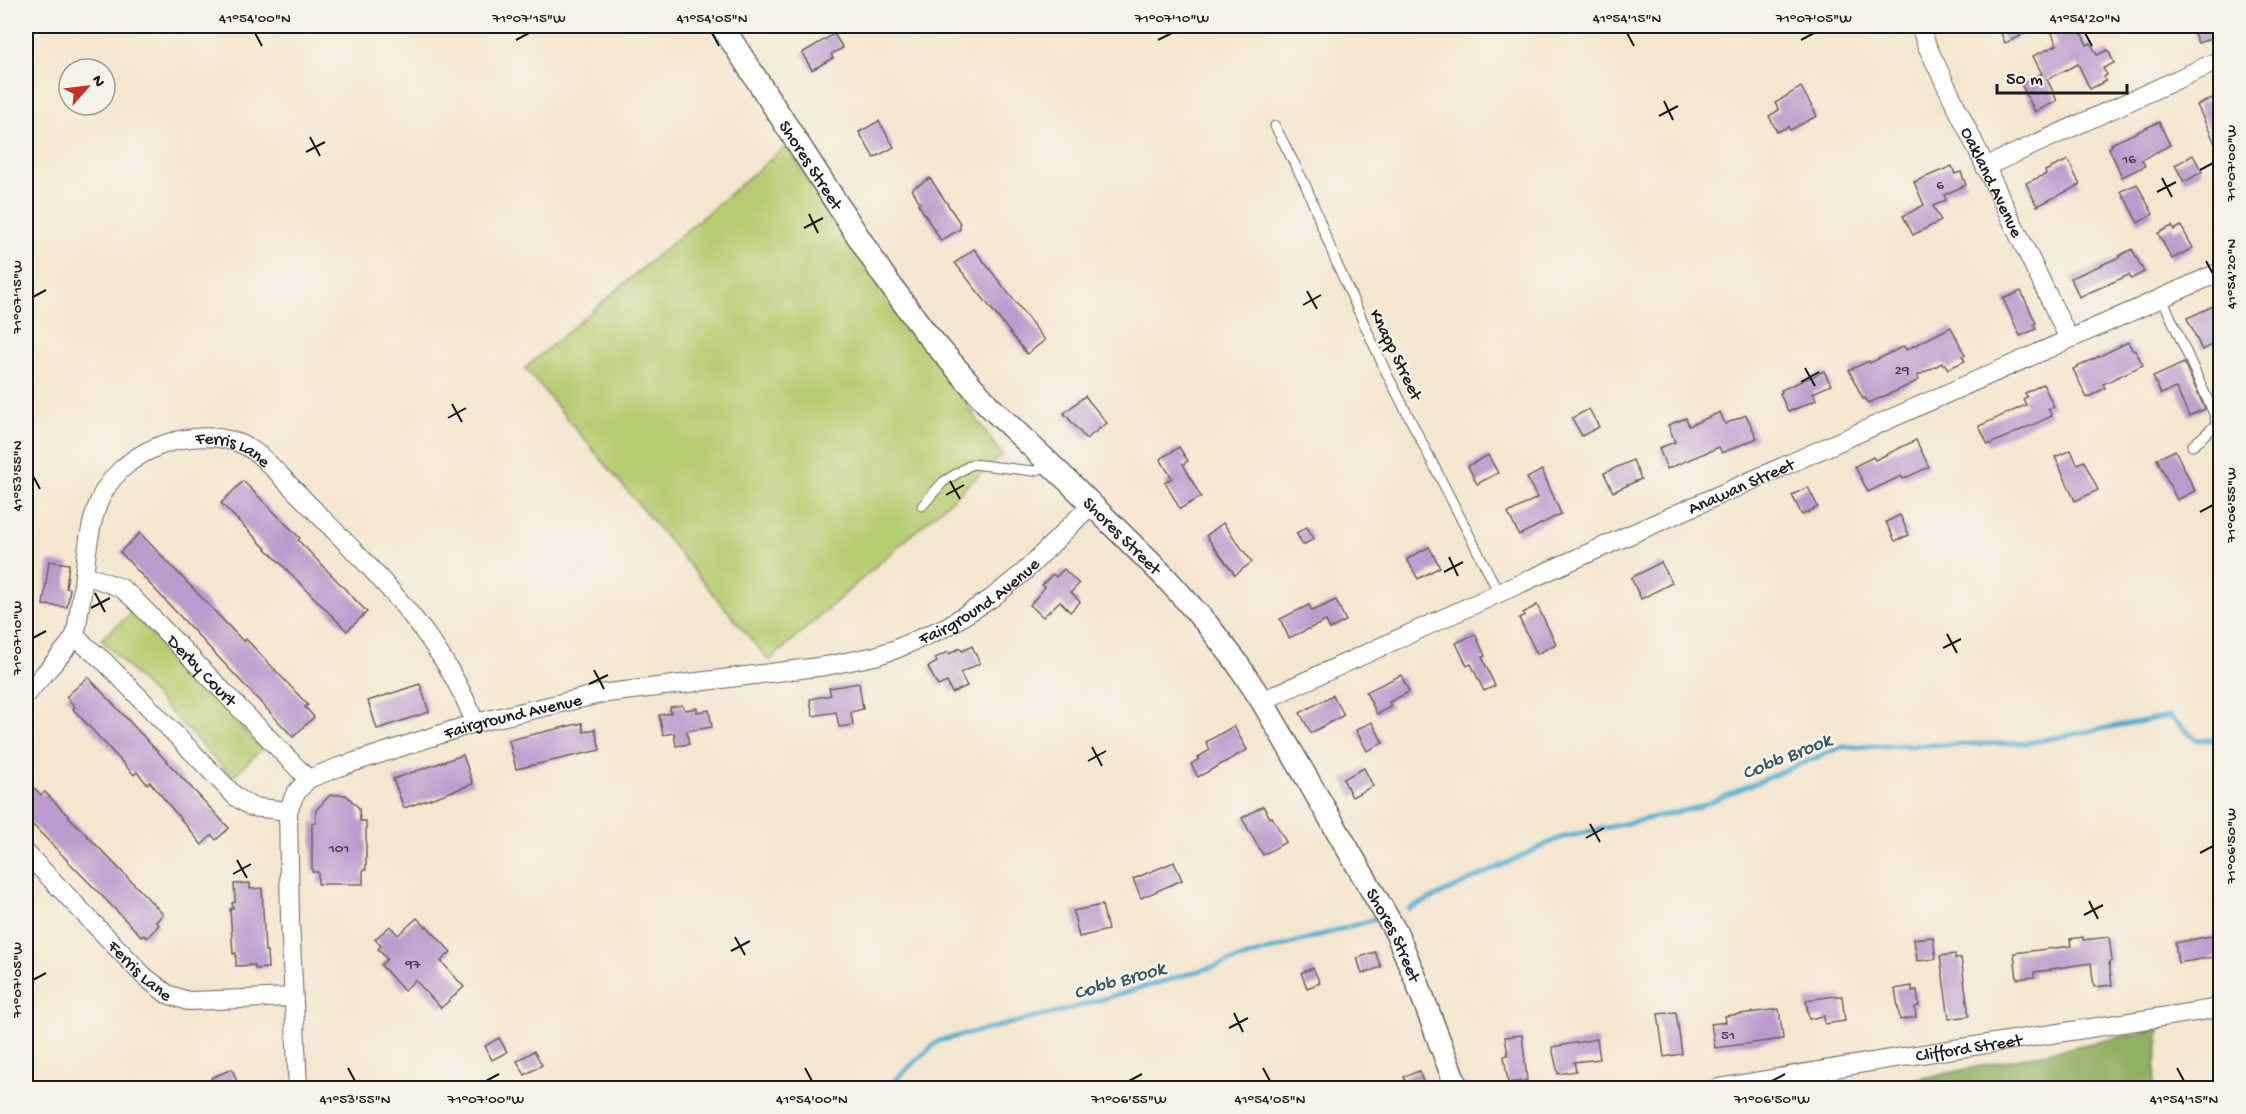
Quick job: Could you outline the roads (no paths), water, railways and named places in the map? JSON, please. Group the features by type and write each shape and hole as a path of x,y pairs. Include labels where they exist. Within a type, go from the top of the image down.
{"street":[{"name":"Shores Street","path":"722,26 883,275 934,344 989,406 1165,577 1221,640 1262,701 1397,934 1457,1089"},
{"name":"Oakland Avenue","path":"1920,26 1927,46 2069,339"},
{"path":"1985,167 2220,60"},
{"name":"Anawan Street","path":"1262,701 1498,593 2220,272"},
{"name":"Ferris Lane","path":"75,637 93,521 99,501 112,481 124,468 156,447 177,439 197,436 237,442 259,454 404,606 450,669 475,723"},
{"name":"Fairground Avenue","path":"308,779 475,723 600,694 826,666 875,656 896,649 946,627 992,598 1024,572 1092,504"},
{"name":"Derby Court","path":"86,575 121,588 133,598 308,779"},
{"path":"26,695 75,637 105,662 236,797 252,807 288,811"},
{"path":"298,1089 288,811 295,794 308,779"},
{"name":"Ferris Lane","path":"26,853 144,976 167,994 179,999 196,1001 293,997"},
{"name":"Clifford Street","path":"1718,1089 1883,1060 2220,1008"}],"lane":[{"name":"Knapp Street","path":"1275,126 1306,186 1336,262 1386,372 1498,593"},
{"path":"2162,298 2216,416 2216,425 2192,446"},
{"path":"922,506 943,482 972,464 1033,471 1053,466"}],"waterway":[{"name":"Cobb Brook","path":"1409,909 1560,838 1696,808 1841,747 2027,743 2169,716 2197,740 2220,740"},
{"name":"Cobb Brook","path":"886,1088 938,1041 1062,1011 1375,919"}]}
